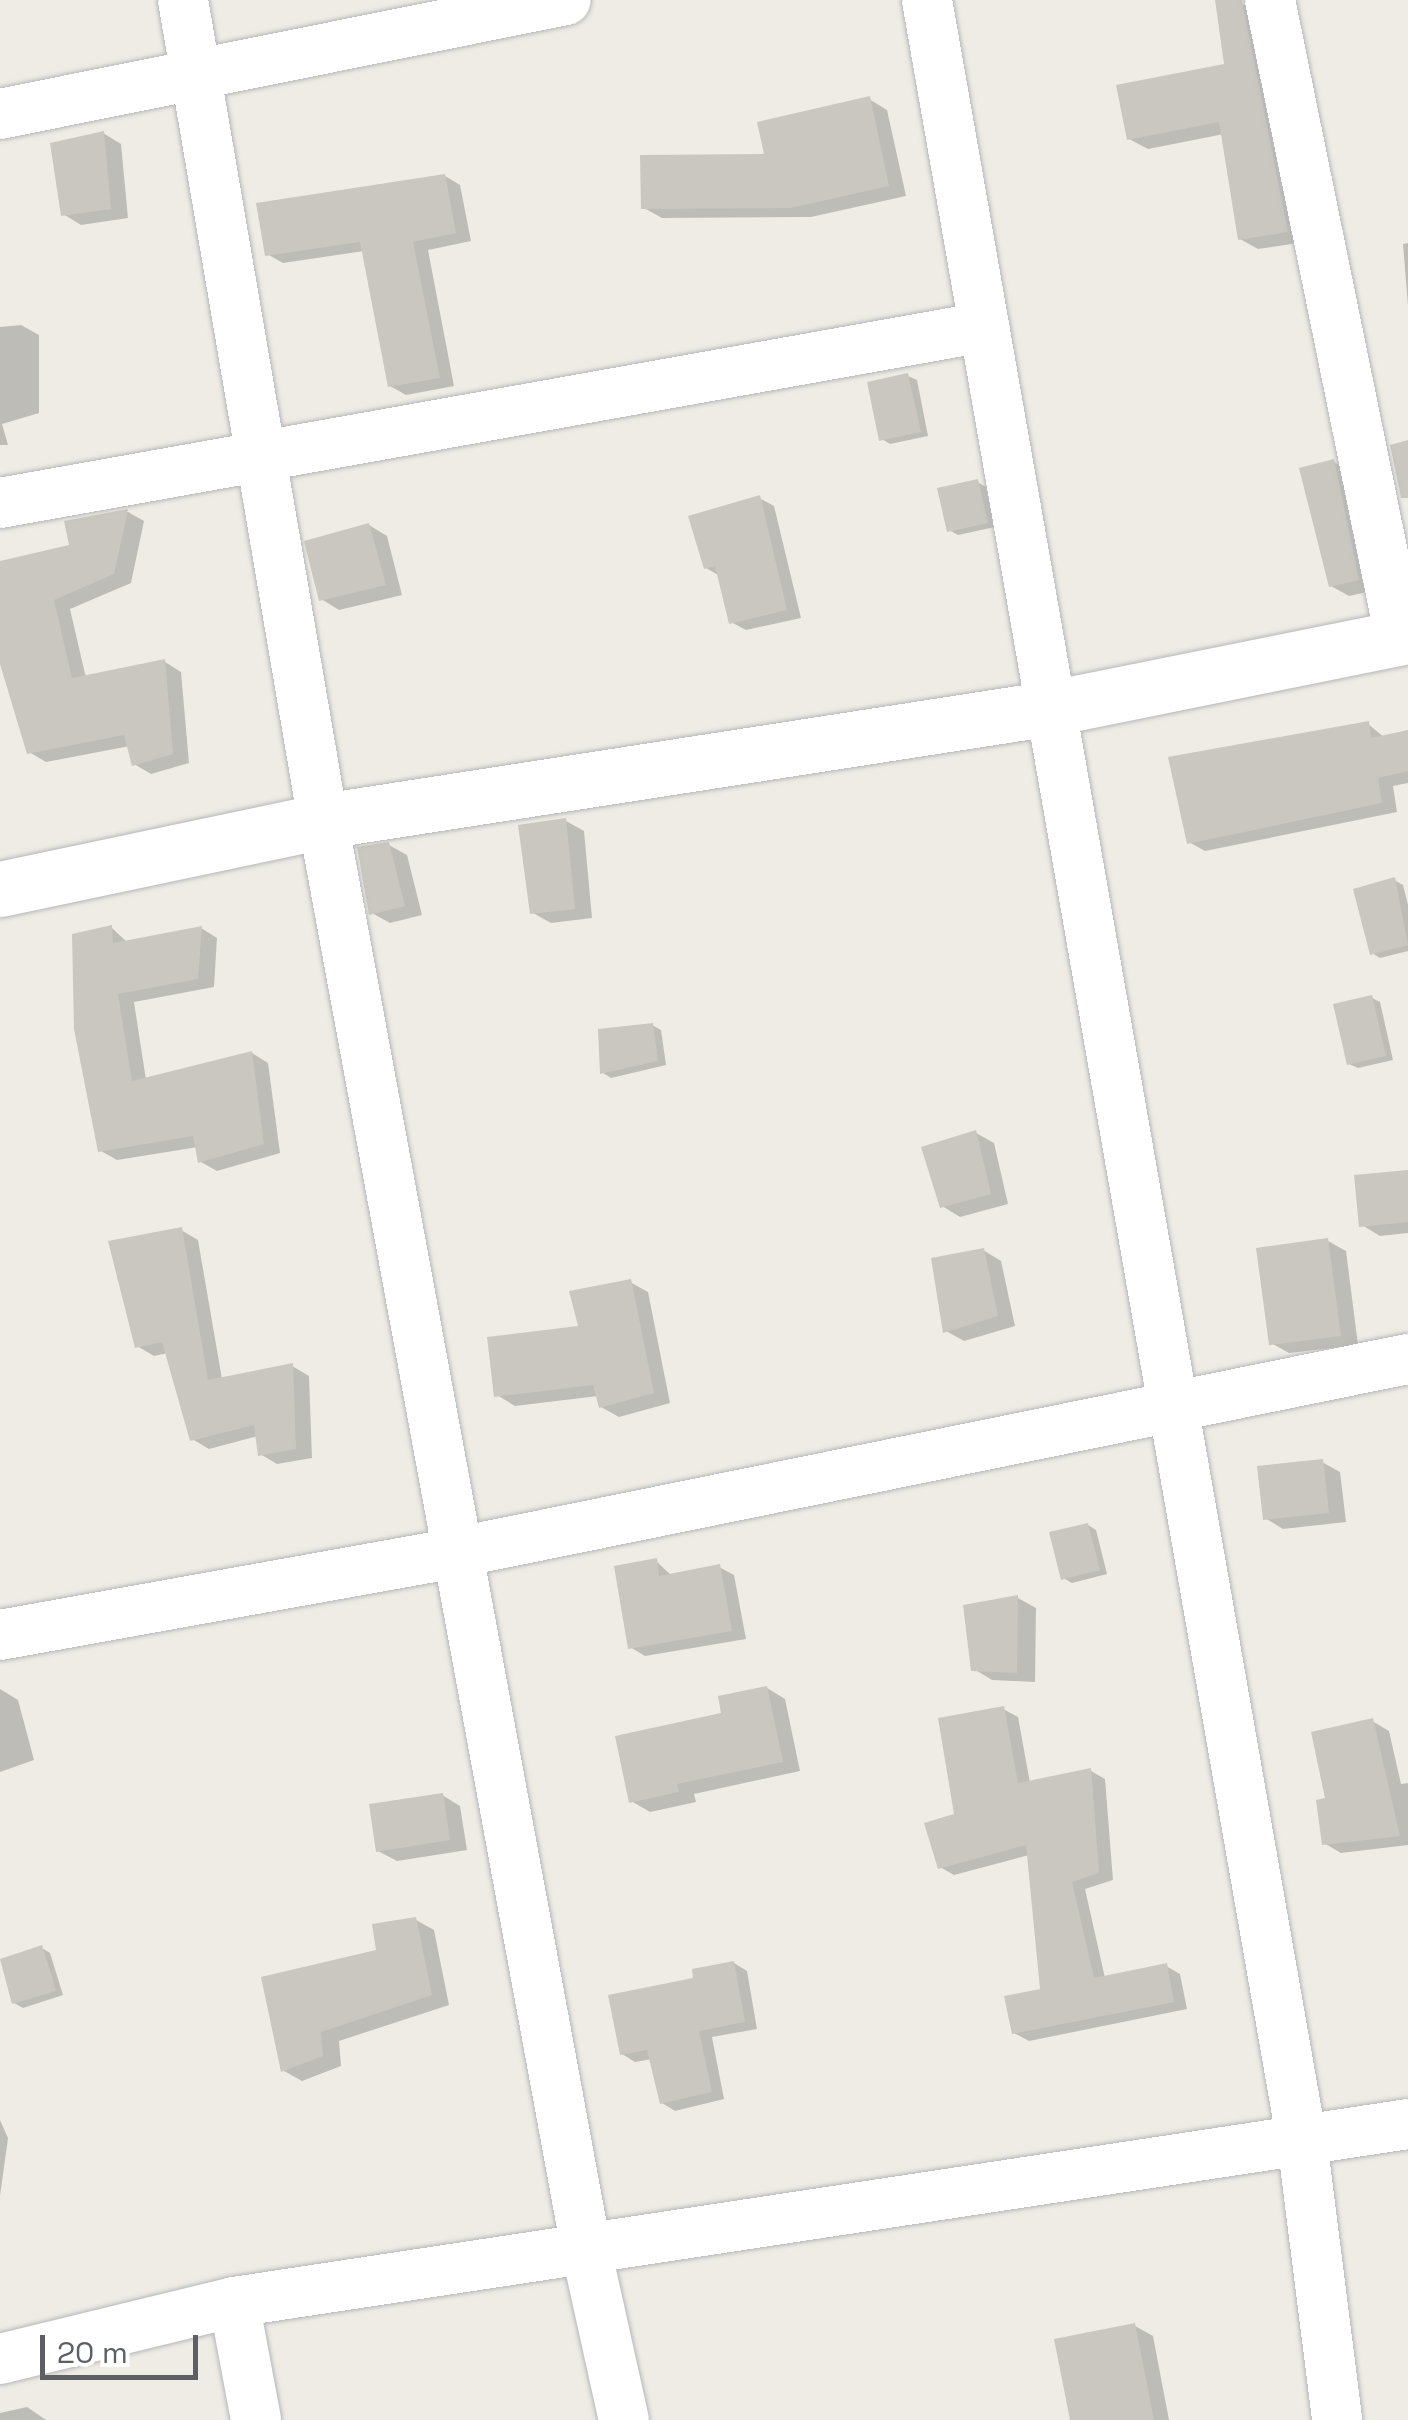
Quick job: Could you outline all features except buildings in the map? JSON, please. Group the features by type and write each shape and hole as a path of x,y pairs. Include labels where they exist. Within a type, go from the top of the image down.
{"street":[{"path":"184,0 323,820 586,2249 624,2420"},
{"path":"0,114 566,0"},
{"path":"928,0 1302,2141 1338,2420"},
{"path":"0,888 323,820 1051,708 1404,636 1270,0"},
{"path":"0,503 984,327"},
{"path":"0,1635 459,1552 1173,1403 1408,1359"},
{"path":"0,2359 234,2302 1408,2124"},
{"path":"234,2302 256,2420"}]}
